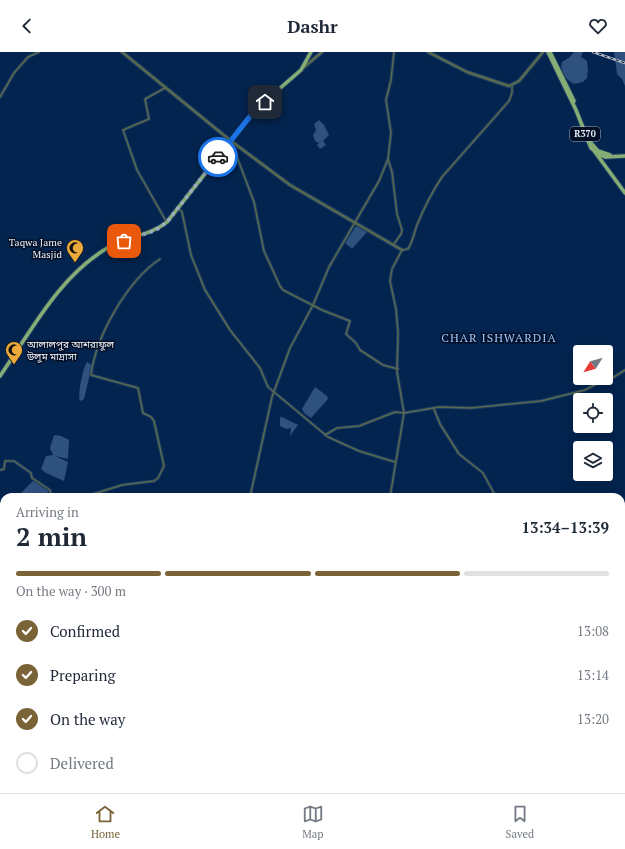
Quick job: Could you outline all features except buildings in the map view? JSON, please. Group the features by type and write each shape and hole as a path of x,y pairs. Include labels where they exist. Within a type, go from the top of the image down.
{"main road":[{"path":"0,376 64,283 109,247 154,231 167,222 255,110 301,70 311,52"},
{"name":"R370","path":"549,52 566,86 590,142 598,151 607,156"},
{"name":"R370","path":"566,86 587,140 595,152 607,156 625,155"},
{"path":"595,152 625,193"},
{"path":"603,164 607,156"}],"street":[{"path":"0,97 14,73 28,57 39,52"},
{"path":"122,52 230,141 290,184 402,250"},
{"path":"301,70 322,52"},
{"path":"251,493 273,392 290,348 313,305 329,267 379,181 388,159 391,133 386,95 391,80 394,52"},
{"path":"428,52 477,76 512,86"},
{"path":"512,86 519,81 543,52"},
{"path":"391,493 404,413 398,368 396,309 390,281 392,269 402,250 411,245 416,226 433,190 442,177 509,100 512,93 512,86"},
{"path":"165,88 145,99 149,119 124,130 137,170 167,222"},
{"path":"230,141 254,202 264,251 274,276 283,290 350,321 346,334 356,343 360,350 383,365 398,368"},
{"path":"388,159 392,172 397,214 402,230 394,245"},
{"path":"178,209 182,212 191,255 205,290 230,330 260,368 268,387 325,435 359,451 395,462"},
{"path":"97,493 122,485 154,481 158,478 164,466 154,421 151,416 143,413 138,388 91,375 100,339 115,311 148,267 160,259"},
{"path":"325,435 337,428 354,427 370,423 395,412 404,413 425,408 434,409 439,406 472,408 541,400 585,390 602,381 614,377 625,370"},
{"path":"434,409 440,424 459,454 483,473 494,493"},
{"path":"0,470 4,469 5,461 14,461 31,473 32,478 50,490 50,493"}],"water":[{"path":"574,52 583,52 581,57 587,61 588,69 587,78 583,82 574,84 564,75 561,65 562,62 570,57"},
{"path":"614,52 625,52 625,86 622,79 617,74"},
{"path":"319,120 324,125 329,135 323,141 326,145 320,149 317,145 319,143 315,141 313,135 316,130 314,124"},
{"path":"356,226 367,232 352,249 345,243"},
{"path":"87,362 92,365 84,399 80,401 79,393"},
{"path":"315,387 327,396 328,399 311,418 304,413 302,409"},
{"path":"280,417 298,425 290,436 291,428 286,429 280,426"},
{"path":"54,435 61,436 69,440 68,459 55,456 68,462 64,481 46,473 41,469 46,456 53,455 50,448"},
{"path":"33,481 49,491 48,493 21,493"}],"railway":[{"path":"593,52 625,63"}],"way so far":[{"path":"124,241 156,230 167,222 218,157"}],"place":[{"name":"Taqwa Jame Masjid","path":"75,263"},
{"name":"আলালপুর আশরাফুল উলুম মাদ্রাসা","path":"14,365"}],"district":[{"name":"CHAR ISHWARDIA","path":"499,338"}],"route":[{"path":"218,157 255,110 265,102"}]}
